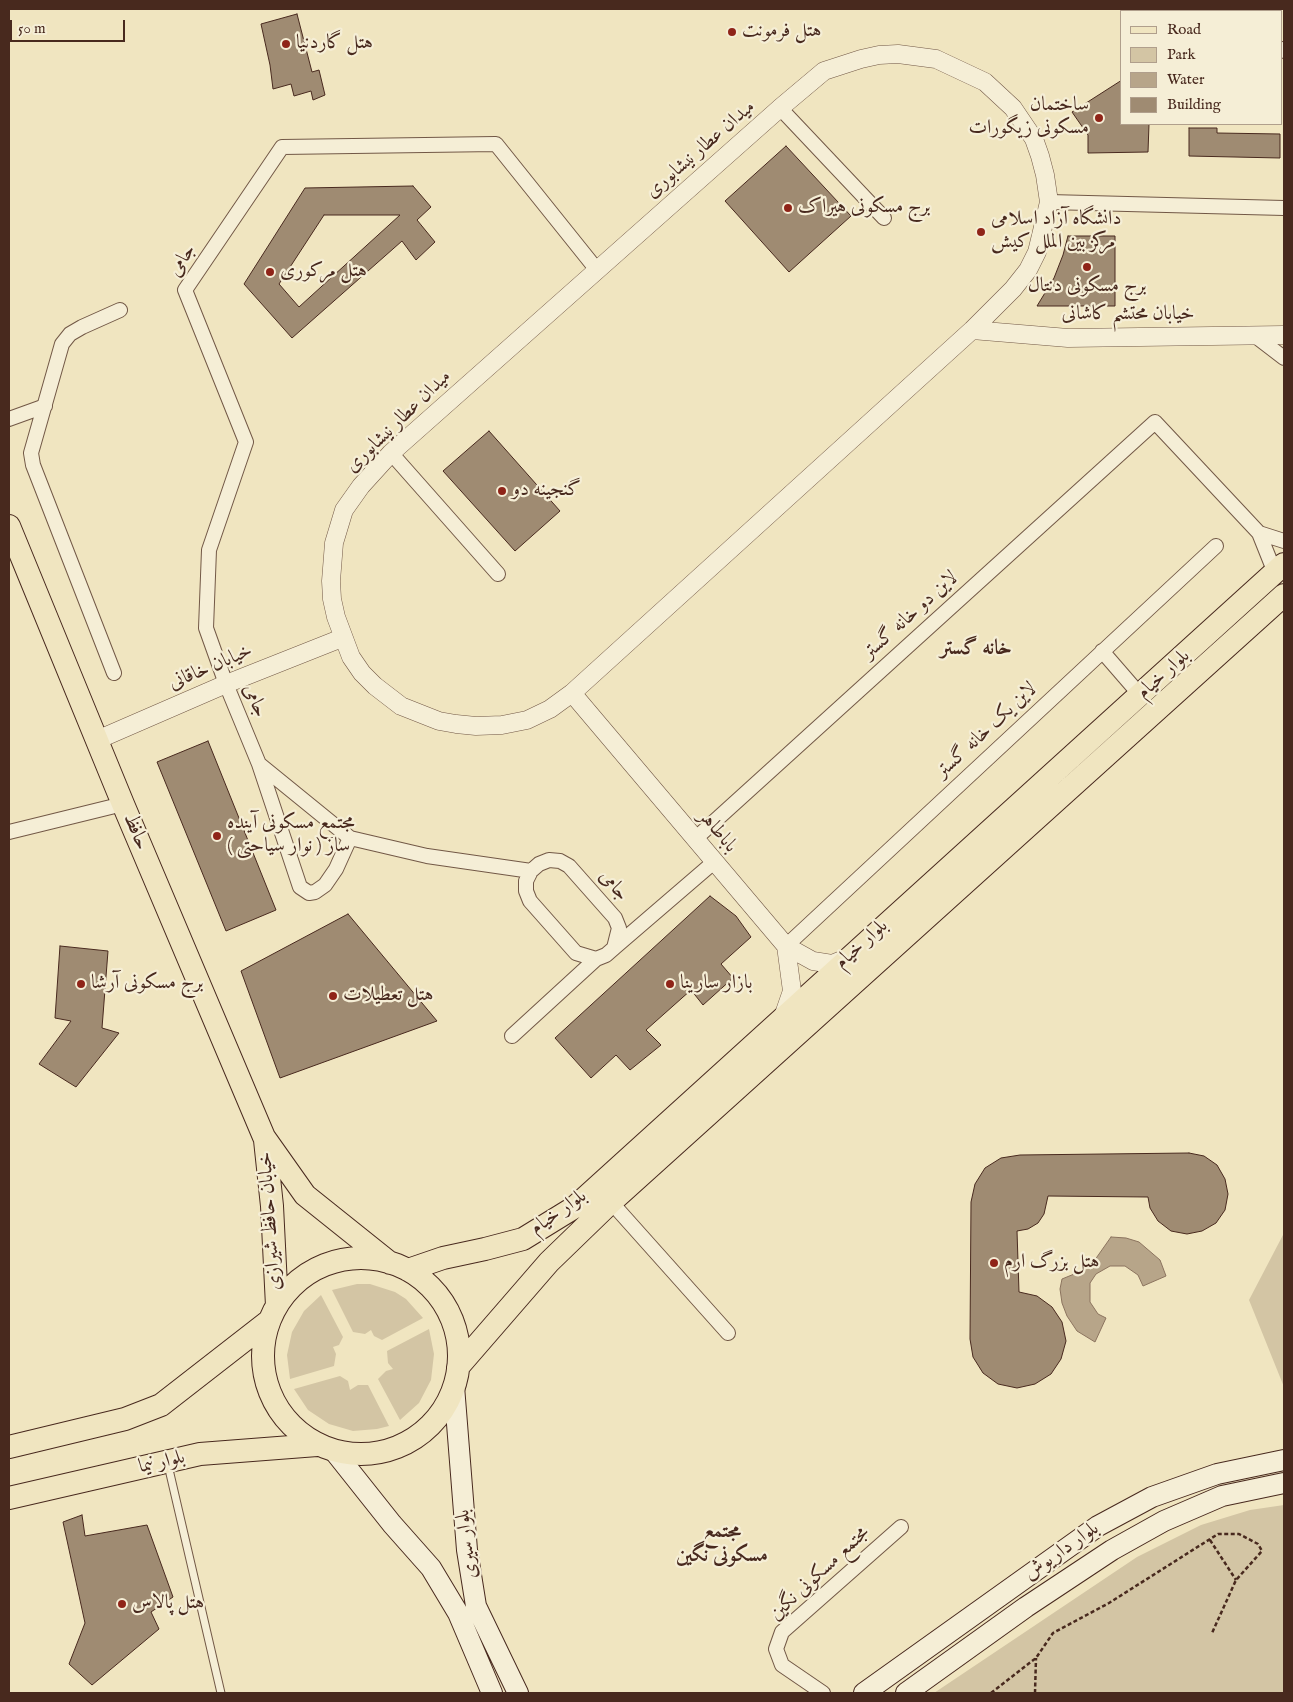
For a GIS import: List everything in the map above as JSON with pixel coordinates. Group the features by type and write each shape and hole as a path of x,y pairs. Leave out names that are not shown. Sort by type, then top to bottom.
{"main road":[{"name":"حافظ","path":"9,526 123,804 264,1137"},
{"name":"بلوار خیام","path":"399,1266 485,1249 522,1239 575,1207 850,956 1280,569"},
{"name":"بلوار خیام","path":"456,1376 549,1262 611,1202 1284,595"},
{"name":"خیابان حافظ شیرازی","path":"264,1137 305,1195 399,1266 424,1281 437,1295 448,1311 455,1329 458,1348 456,1376"},
{"name":"خیابان حافظ شیرازی","path":"264,1137 272,1206 273,1314"},
{"path":"326,1448 302,1435 288,1422 277,1408 269,1391 264,1374 263,1356 264,1339 273,1314 288,1291 300,1279 333,1262 352,1258 372,1258 399,1266"},
{"path":"9,1447 125,1419 161,1405 273,1314"},
{"name":"بلوار نیما","path":"9,1498 200,1454 326,1448 352,1454 371,1454 389,1450 406,1443 422,1433 436,1419 446,1404 456,1376"},
{"name":"بلوار سیری","path":"456,1376 467,1550 476,1606 518,1693"},
{"name":"بلوار سیری","path":"326,1448 431,1568 458,1613 492,1693"},
{"name":"بلوار داریوش","path":"864,1693 1098,1526 1152,1497 1217,1474 1284,1460"},
{"name":"بلوار داریوش","path":"906,1693 1026,1607 1127,1542 1164,1521 1222,1496 1284,1483"}],"street":[{"name":"میدان عطار نیشابوری","path":"898,54 936,59 985,82 1013,108 1029,131 1040,156 1049,202 1037,252 1028,270 1013,289 972,330 572,693 550,709 527,720 502,725 476,726 439,721 401,706 375,686 362,673 351,657 342,638 336,618 331,581 334,543 344,510 361,486 391,453 596,270 824,71 861,59 879,55 898,54"},
{"path":"780,108 884,218"},
{"name":"جامی","path":"350,838 336,869 326,885 315,892 309,893 300,888 259,764 226,684 206,628 209,550 246,442 185,290 282,147 496,144 596,270"},
{"path":"1049,202 1284,208"},
{"path":"114,673 33,465 31,453 62,344 70,334 120,310"},
{"name":"خیابان محتشم کاشانی","path":"972,330 1068,338 1284,335"},
{"path":"1254,335 1284,358"},
{"path":"9,419 45,406"},
{"name":"لاین دو خانه گستر","path":"695,839 1155,422 1259,533"},
{"path":"391,453 498,574"},
{"path":"1259,533 1284,541"},
{"path":"1259,533 1280,569"},
{"name":"لاین یک خانه گستر","path":"786,946 1216,546"},
{"name":"خیابان خاقانی","path":"97,740 226,684 342,638"},
{"path":"1102,651 1141,696"},
{"name":"باباطاهر","path":"572,693 786,946 813,961 832,964 850,956"},
{"name":"جامی","path":"259,764 350,838 427,856 531,871 539,864 549,860 560,861 569,866 615,918 619,928 614,948"},
{"path":"9,832 123,804"},
{"name":"جامی","path":"512,1036 596,959 606,955 714,862"},
{"path":"531,871 526,880 526,891 530,901 576,953 596,959"},
{"path":"783,1017 792,991 786,946"},
{"path":"611,1202 728,1333"},
{"name":"مجتمع مسکونی نگین","path":"823,1693 782,1665 776,1649 782,1632 900,1527"}],"lane":[{"path":"167,1462 221,1693"}],"path":[{"path":"991,1693 1036,1658 1053,1633 1110,1603 1218,1534 1239,1534 1258,1544 1262,1551 1236,1580 1212,1633"},
{"path":"1210,1540 1236,1580"},
{"path":"1035,1693 1036,1658"}],"green space":[{"path":"1284,1233 1284,1387 1249,1300"},
{"path":"357,1284 370,1284 395,1292 406,1299 423,1318 382,1340 374,1336 371,1330 365,1334 353,1332 332,1290"},
{"path":"321,1295 343,1337 339,1345 333,1347 336,1354 334,1366 290,1379 287,1355 292,1332 304,1311"},
{"path":"429,1329 434,1354 431,1380 419,1403 400,1420 378,1379 386,1371 393,1369 388,1363 387,1351"},
{"path":"340,1376 348,1381 350,1390 358,1385 368,1385 389,1426 353,1431 329,1424 308,1410 294,1389"},
{"path":"1284,1505 1284,1693 934,1693 1137,1557 1201,1525 1250,1510"}],"water":[{"path":"1111,1237 1126,1238 1139,1242 1160,1260 1166,1276 1143,1286 1138,1275 1125,1266 1110,1266 1096,1274 1090,1283 1090,1302 1098,1314 1106,1318 1095,1342 1077,1331 1067,1316 1062,1303 1060,1289 1062,1279 1084,1270 1092,1264"}],"building":[{"name":"هتل گاردنیا","path":"297,14 312,72 319,70 325,95 313,100 311,91 294,96 291,84 273,89 261,24"},
{"name":"ساختمان مسکونی زیگورات","path":"1120,81 1120,125 1149,125 1148,152 1088,153 1088,135 1072,112"},
{"path":"1189,128 1217,128 1217,133 1280,134 1280,158 1189,156"},
{"name":"برج مسکونی هیراک","path":"786,146 851,216 789,272 725,201"},
{"name":"هتل مرکوری","path":"413,186 431,207 417,220 435,242 416,260 402,241 292,338 244,284 305,188","holes":["324,215 400,215 299,307 279,284"]},
{"name":"برج مسکونی دنتال","path":"1068,236 1115,236 1115,306 1037,306 1054,278"},
{"name":"گنجینه دو","path":"489,431 560,511 515,551 443,471"},
{"name":"مجتمع مسکونی آینده ساز ( نوار سیاحتی )","path":"208,741 276,910 226,931 157,762"},
{"name":"بازار سارینا","path":"710,896 736,916 751,937 721,964 733,978 703,1005 691,990 646,1030 661,1045 630,1070 616,1055 591,1078 555,1038"},
{"name":"هتل تعطیلات","path":"348,914 437,1021 280,1078 241,971"},
{"name":"برج مسکونی آرشا","path":"60,946 108,951 102,1028 119,1033 76,1087 39,1064 71,1021 55,1018"},
{"name":"هتل بزرگ ارم","path":"1189,1153 1204,1156 1217,1165 1225,1179 1228,1194 1225,1210 1216,1223 1202,1231 1187,1234 1171,1231 1158,1221 1150,1208 1148,1197 1048,1196 1044,1214 1038,1223 1028,1229 1017,1231 1019,1292 1037,1296 1052,1307 1062,1322 1066,1341 1061,1359 1051,1374 1035,1384 1017,1388 998,1384 983,1373 973,1357 970,1339 971,1202 975,1184 985,1168 1001,1158 1020,1155"},
{"name":"هتل پالاس","path":"82,1515 85,1536 147,1525 173,1597 151,1612 159,1629 92,1685 69,1664 85,1623 63,1522"}],"place":[{"name":"هتل فرمونت","path":"732,32"},
{"name":"هتل گاردنیا","path":"286,44"},
{"name":"ساختمان مسکونی زیگورات","path":"1099,118"},
{"name":"برج مسکونی هیراک","path":"788,208"},
{"name":"دانشگاه آزاد اسلامی مرکز بین الملل کیش","path":"981,232"},
{"name":"برج مسکونی دنتال","path":"1087,267"},
{"name":"هتل مرکوری","path":"270,272"},
{"name":"گنجینه دو","path":"502,491"},
{"name":"مجتمع مسکونی آینده ساز ( نوار سیاحتی )","path":"217,836"},
{"name":"برج مسکونی آرشا","path":"81,984"},
{"name":"بازار سارینا","path":"670,984"},
{"name":"هتل تعطیلات","path":"333,996"},
{"name":"هتل بزرگ ارم","path":"994,1263"},
{"name":"هتل پالاس","path":"122,1604"}],"district":[{"name":"خانه گستر","path":"976,650"},
{"name":"مجتمع مسکونی نگین","path":"722,1545"}]}
